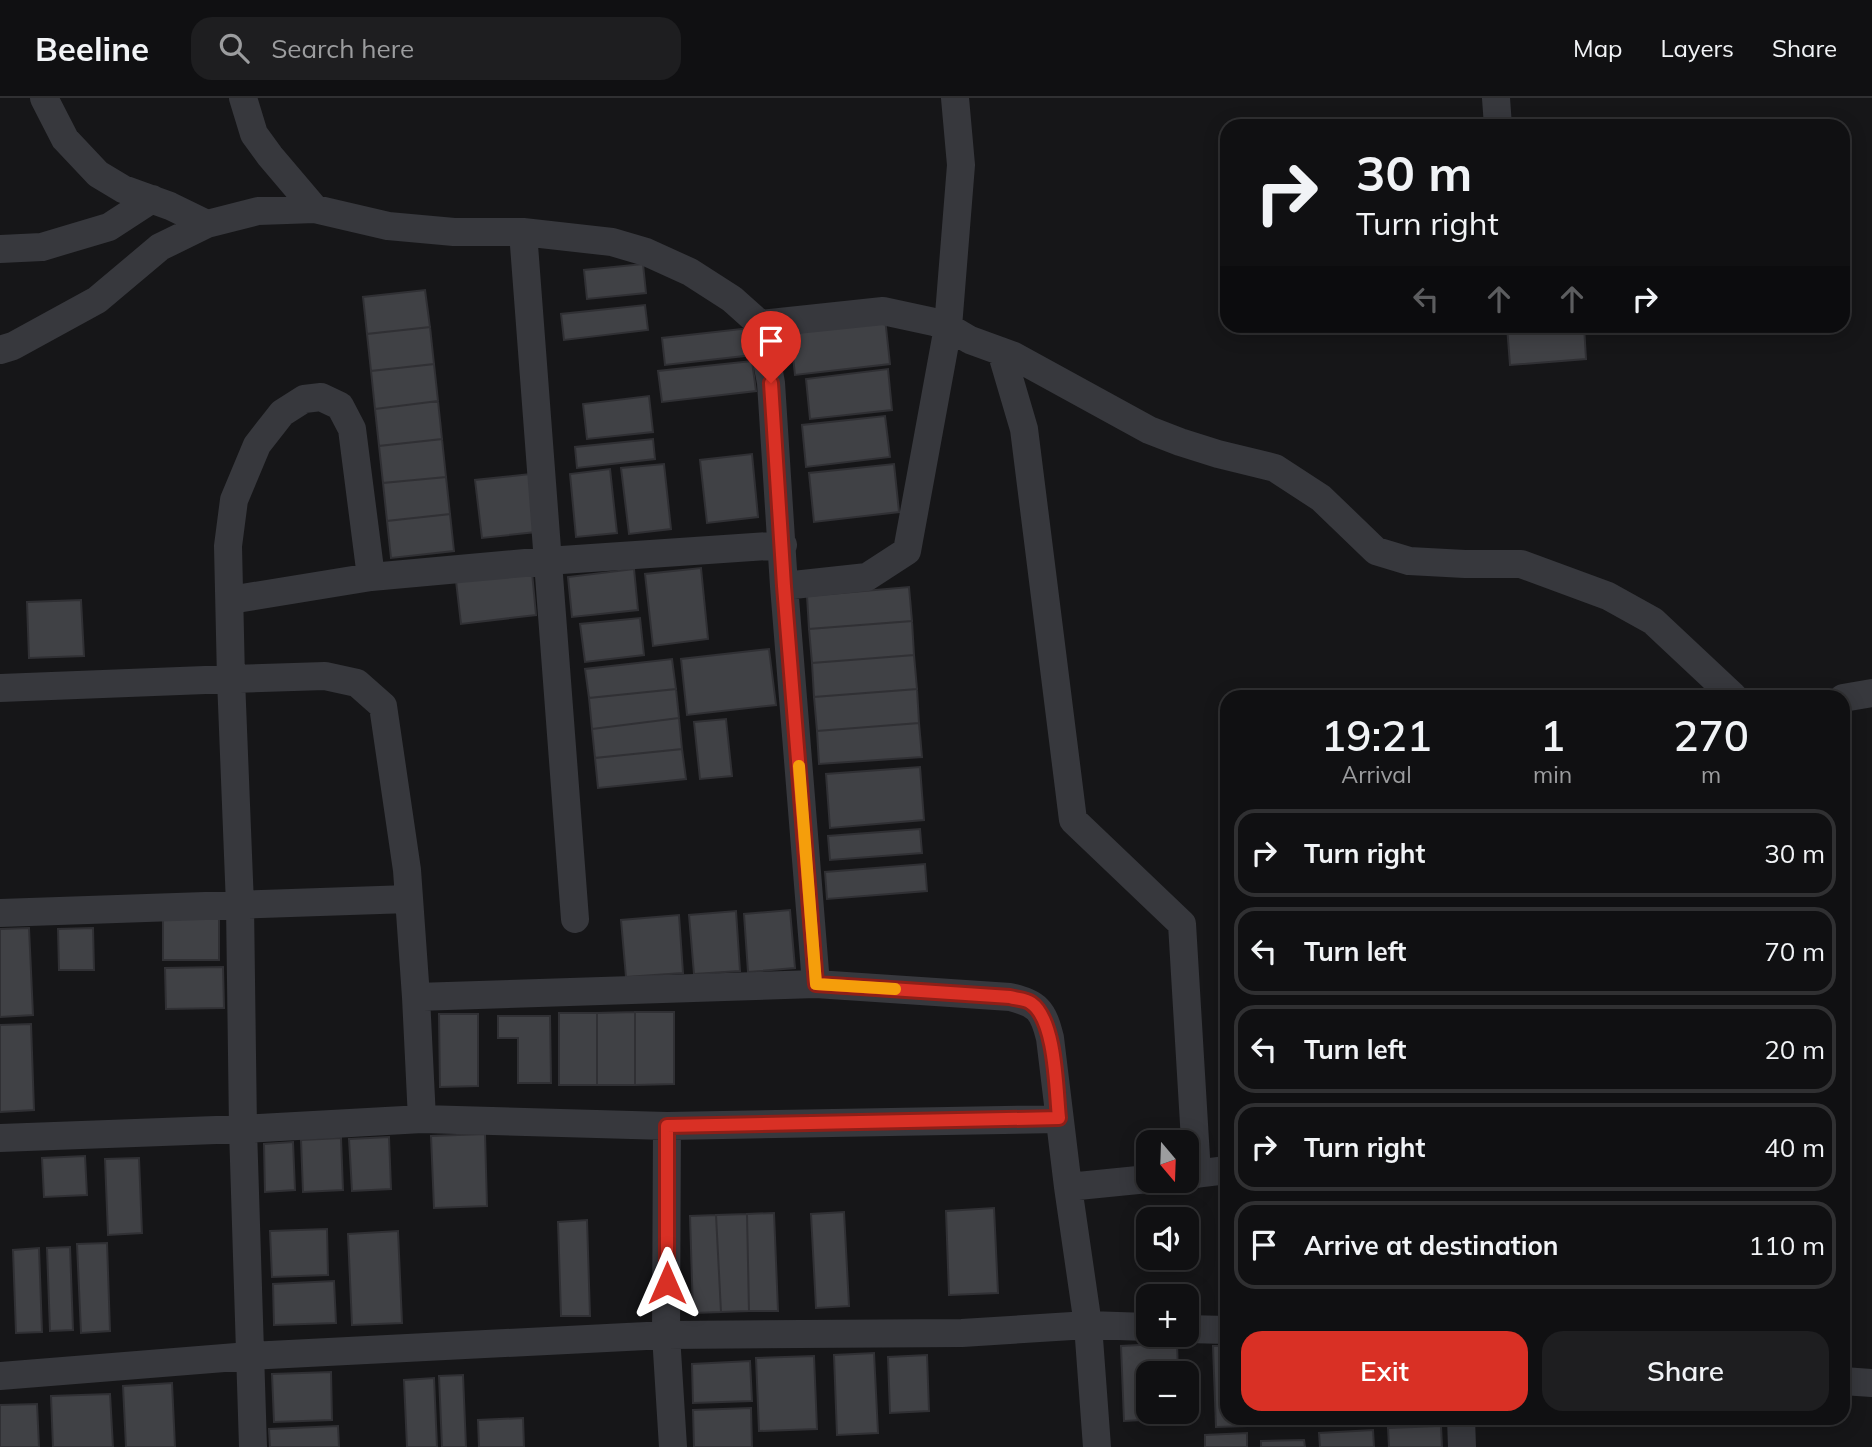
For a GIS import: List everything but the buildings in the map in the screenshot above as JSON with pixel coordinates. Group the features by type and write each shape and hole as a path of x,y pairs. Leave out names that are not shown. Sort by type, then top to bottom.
{"street":[{"path":"44,98 65,139 98,174 123,189 207,224"},
{"path":"243,98 254,134 315,209"},
{"path":"784,586 867,577 907,551 948,327 961,165 955,98"},
{"path":"1496,98 1498,119"},
{"path":"0,249 42,247 109,227 152,199"},
{"path":"0,350 13,346 97,300 160,247 207,224 258,211 315,209 388,226 454,232 523,232 612,242 646,252 690,272 732,299 760,324 771,383 784,586 816,984"},
{"path":"523,232 575,919"},
{"path":"760,324 883,311 948,327 970,340 1014,356 1149,430 1217,454 1275,468 1321,498 1376,551 1409,561 1521,565 1608,596 1653,621 1727,690"},
{"path":"1001,351 1024,429 1073,820 1182,924 1190,1130"},
{"path":"253,1447 228,546 234,500 257,445 282,413 304,399 321,397 340,406 352,429 371,577"},
{"path":"230,600 371,577 547,561 783,545"},
{"path":"0,688 325,676 357,683 383,706 407,870 422,1119"},
{"path":"1850,697 1872,694"},
{"path":"0,913 409,899"},
{"path":"416,997 816,984 1010,997 1031,1002 1045,1018 1050,1038 1088,1325 1097,1447"},
{"path":"0,1138 422,1119 667,1126 1059,1118"},
{"path":"667,1126 666,1335 673,1447"},
{"path":"1199,1173 1220,1171"},
{"path":"1068,1187 1136,1180"},
{"path":"0,1376 249,1356 666,1335 961,1333 1088,1325 1136,1327"},
{"path":"1199,1330 1220,1331"},
{"path":"1850,1381 1872,1383"},
{"path":"1461,1425 1462,1447"}],"slow traffic":[{"path":"799,766 816,984 895,989"}],"route":[{"path":"667,1283 667,1126 1059,1118 1050,1038 1045,1018 1031,1002 1010,997 816,984 784,586 771,383"}]}
